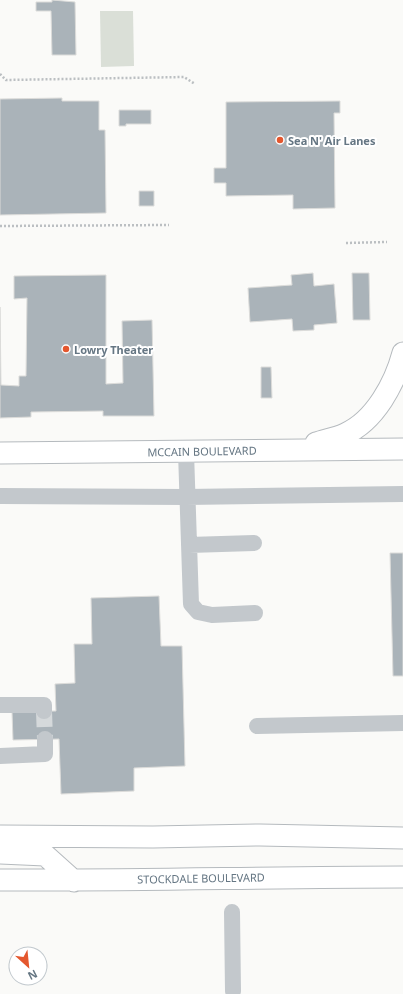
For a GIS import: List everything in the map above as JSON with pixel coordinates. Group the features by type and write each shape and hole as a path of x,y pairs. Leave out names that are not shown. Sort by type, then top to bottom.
{"main road":[{"path":"277,450 309,445 347,433 367,418 387,393 398,371 403,353"},
{"name":"MCCAIN BOULEVARD","path":"0,453 186,452 403,448"},
{"path":"0,836 153,837 260,835 403,838"},
{"path":"0,853 45,855 74,881"},
{"name":"STOCKDALE BOULEVARD","path":"0,880 74,881 261,877 403,877"}],"street":[{"path":"186,452 186,497 191,604 198,612 212,615 255,613"},
{"path":"0,496 186,497 403,494"},
{"path":"189,545 254,543"},
{"path":"0,705 44,705 44,711"},
{"path":"257,726 403,723"},
{"path":"0,756 45,754 45,739"},
{"path":"232,912 233,991"}],"path":[{"path":"0,74 6,80 184,77 195,84"},
{"path":"0,226 169,225"},
{"path":"346,243 387,242"}],"shaded area":[{"path":"100,11 133,11 134,66 101,67"}],"building":[{"path":"52,0 75,2 76,55 52,55 51,11 36,11 36,2 52,2"},
{"path":"62,98 62,101 99,101 99,130 105,130 106,213 0,215 0,99"},
{"name":"Sea N' Air Lanes","path":"340,101 340,113 334,113 335,208 293,209 293,195 226,196 226,183 214,183 214,168 226,168 226,102"},
{"path":"119,110 151,110 151,124 126,124 126,126 119,126"},
{"path":"139,191 154,191 154,206 139,206"},
{"path":"313,273 314,286 334,284 337,323 314,325 314,330 293,331 292,319 250,322 248,288 292,285 291,275"},
{"path":"352,273 369,273 370,320 353,320"},
{"name":"Lowry Theater","path":"106,275 106,384 123,383 122,321 152,320 154,416 103,416 103,411 31,412 31,417 0,418 0,307 1,385 19,386 19,376 26,376 27,298 14,299 14,276"},
{"path":"261,367 271,367 272,398 261,398"},
{"path":"390,553 403,553 403,676 393,676"},
{"path":"159,596 161,646 182,646 185,766 134,768 134,791 61,794 59,739 13,740 12,712 56,711 55,684 75,683 74,644 92,644 91,598"}],"tunnel":[{"path":"44,711 45,739"}],"place":[{"name":"Sea N' Air Lanes","path":"280,140"},
{"name":"Lowry Theater","path":"66,349"}]}
